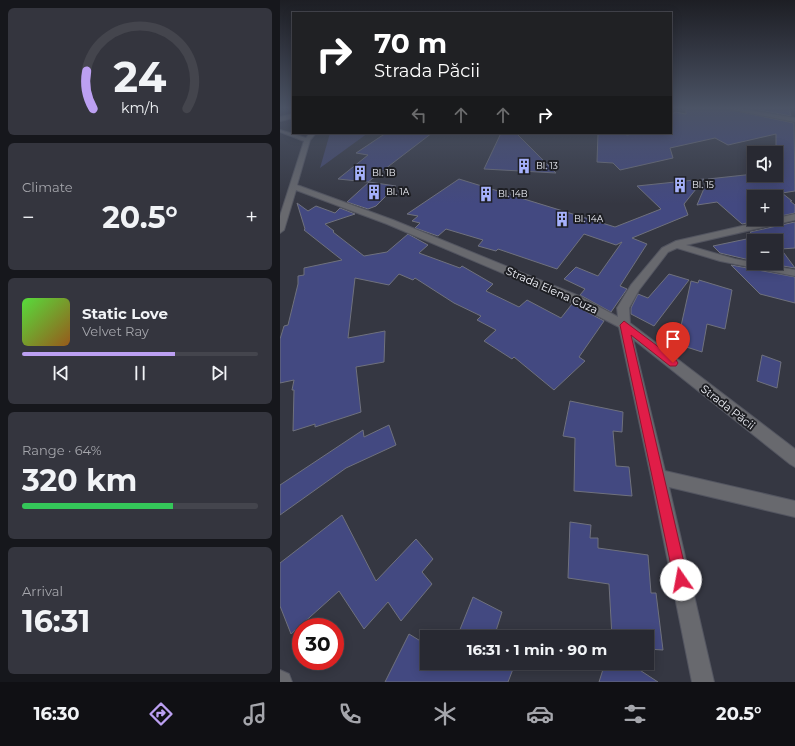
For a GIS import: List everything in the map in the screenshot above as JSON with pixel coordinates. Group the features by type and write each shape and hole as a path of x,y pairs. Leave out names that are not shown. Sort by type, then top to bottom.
{"street":[{"path":"280,230 307,140"},
{"name":"Strada Elena Cuza","path":"293,186 390,222 575,298 624,325"},
{"path":"703,682 659,477 624,325 623,308 635,288 665,250 676,244 795,217"},
{"path":"676,244 694,252 716,258 795,274"},
{"name":"Strada Păcii","path":"624,325 795,459"},
{"path":"659,477 795,509"}],"shaded area":[{"path":"328,140 359,140 320,168"}],"building":[{"path":"376,140 423,140 368,182 338,179 368,155 356,153"},
{"path":"498,140 523,140 556,173 484,169"},
{"path":"598,140 707,140 670,148 673,158 620,170 613,163 597,162"},
{"path":"718,140 751,140 728,145"},
{"path":"776,140 794,140 795,191 783,193 783,190 747,190 747,223 742,224 717,202 697,205 708,179 747,175 747,182 783,182 783,146 776,146"},
{"path":"459,179 615,227 661,209 637,186 704,179 684,204 688,215 632,238 647,244 620,286 627,289 611,312 580,295 585,289 564,279 576,267 598,276 622,242 616,245 584,234 557,269 498,249 496,251 478,246 483,240 446,229 438,236 415,228 420,223 412,221 418,216 407,214"},
{"name":"Bl. 1A","path":"369,182 396,186 376,206 368,209 347,202"},
{"path":"783,194 795,205 795,213 783,216"},
{"path":"297,203 308,211 316,206 335,213 340,208 355,214 325,224 364,256 387,252 408,234 428,245 419,253 460,268 462,266 493,284 486,291 519,307 527,300 561,318 572,304 604,321 579,357 585,361 554,390 514,357 512,359 484,341 496,330 477,320 481,316 454,303 415,278 413,280 399,274 389,285 355,278 348,338 385,331 384,362 356,367 361,412 315,427 315,424 293,431 294,390 292,390 294,380 280,383 280,339 284,326 288,325 298,284 298,276 304,275 304,268 342,260 304,230 305,229"},
{"path":"795,222 795,248 783,249 783,234 752,234 750,232 783,226 783,225"},
{"path":"747,239 747,259 720,253 713,246"},
{"path":"783,252 795,268 783,266"},
{"path":"731,265 747,268 747,270 758,270 795,277 795,303 760,294"},
{"path":"669,274 689,280 654,326 631,314 631,308 638,294 648,298"},
{"path":"699,280 732,290 725,329 707,324 702,352 677,344 691,281 698,283"},
{"path":"762,355 781,362 777,388 757,381"},
{"path":"570,401 623,412 622,432 613,431 616,466 629,467 632,496 574,491 575,438 563,436"},
{"path":"389,425 396,445 346,468 280,515 280,485 363,430 364,437"},
{"path":"342,515 376,581 416,539 433,559 422,572 432,584 401,621 388,602 364,629 339,591 309,618 292,618 291,634 280,606 280,563"},
{"path":"570,522 591,525 590,538 598,538 598,548 648,555 651,593 656,593 663,650 654,649 654,630 612,630 609,584 568,578"},
{"path":"473,597 502,612 496,630 460,630"},
{"path":"409,634 420,641 420,670 513,670 508,682 385,682"},
{"path":"603,670 640,670 658,682 599,682"}],"place":[{"name":"Bl. 13","path":"524,166"},
{"name":"Bl. 1B","path":"360,173"},
{"name":"Bl. 15","path":"680,185"},
{"name":"Bl. 1A","path":"374,192"},
{"name":"Bl. 14B","path":"486,194"},
{"name":"Bl. 14A","path":"562,219"}],"route":[{"path":"673,363 624,325 681,580"}]}
